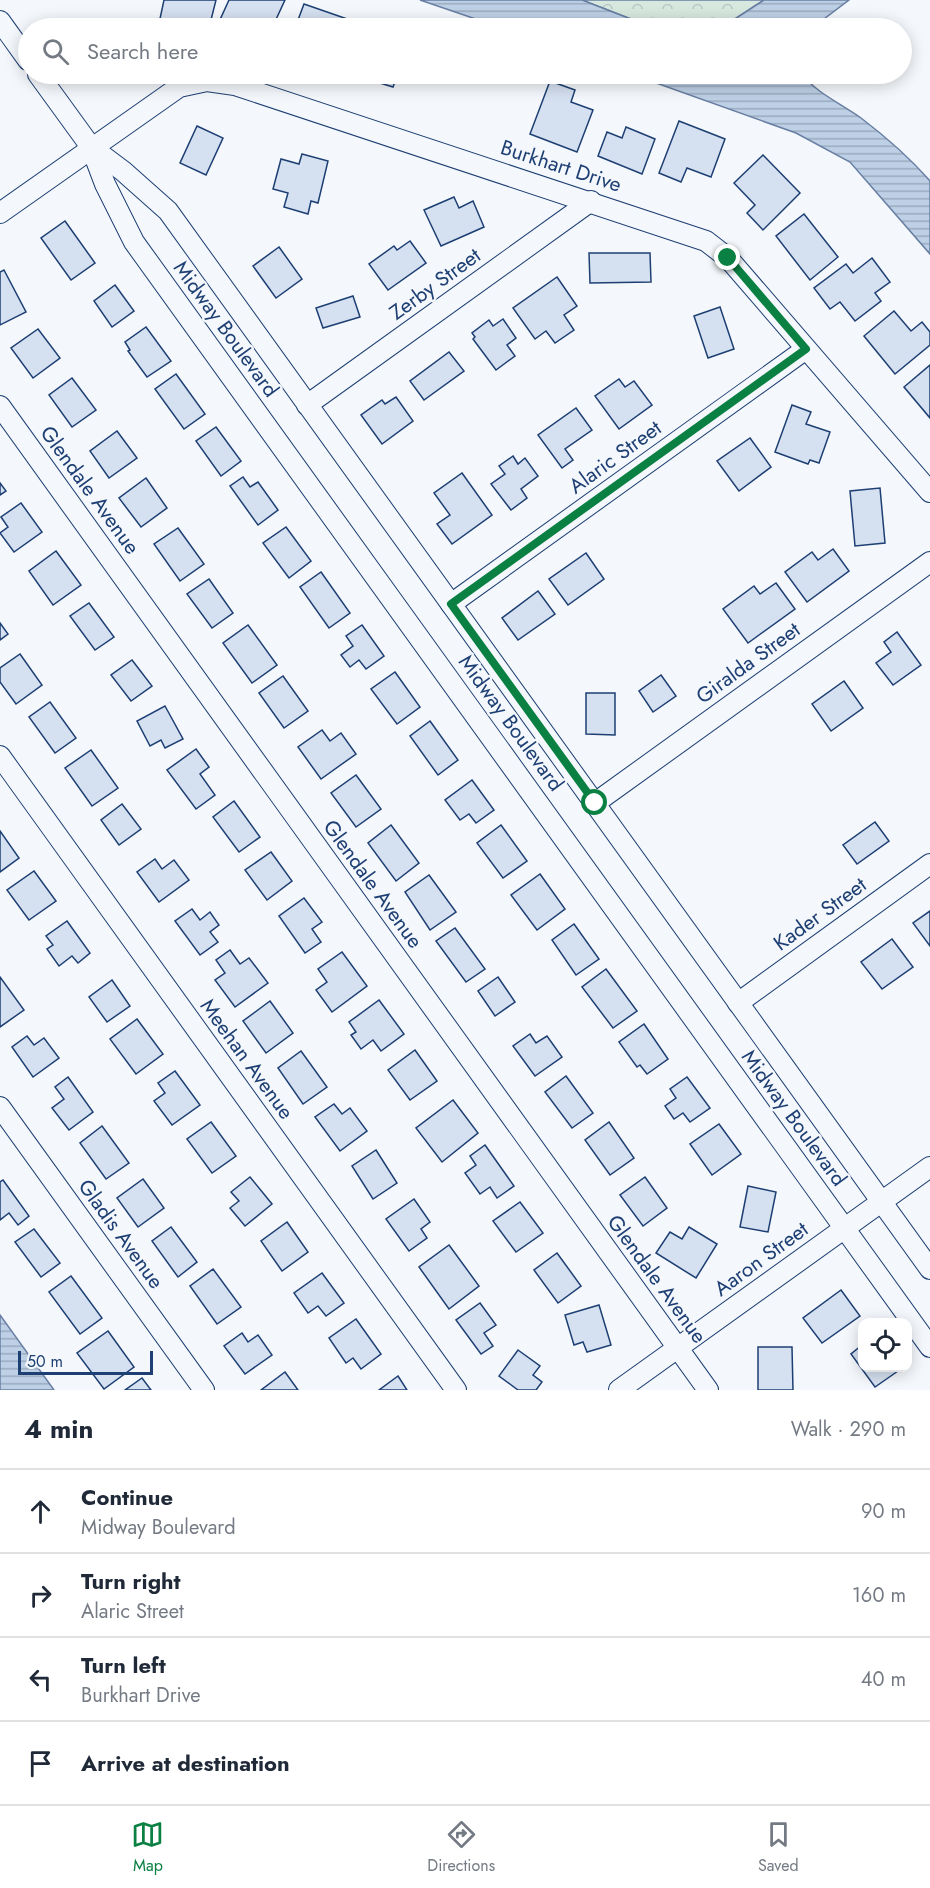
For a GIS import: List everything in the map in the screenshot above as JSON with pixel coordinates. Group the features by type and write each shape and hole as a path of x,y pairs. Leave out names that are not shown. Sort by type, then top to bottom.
{"street":[{"path":"0,21 18,46"},
{"name":"Midway Boulevard","path":"45,84 91,147 105,184 134,242 930,1347"},
{"name":"Burkhart Drive","path":"0,213 179,87 193,84"},
{"name":"Burkhart Drive","path":"228,84 591,201 706,241 728,258 930,492"},
{"name":"Midway Boulevard","path":"91,147 123,171 168,211 930,1269"},
{"name":"Zerby Street","path":"307,405 591,201"},
{"name":"Alaric Street","path":"451,604 806,349"},
{"name":"Glendale Avenue","path":"0,406 708,1390"},
{"name":"Giralda Street","path":"595,803 930,562"},
{"name":"Meehan Avenue","path":"0,756 456,1390"},
{"name":"Kader Street","path":"738,1003 930,864"},
{"name":"Gladis Avenue","path":"0,1107 204,1390"},
{"name":"Aaron Street","path":"620,1390 930,1167"}],"green space":[{"path":"582,0 764,0 736,18 628,18"}],"water":[{"path":"420,0 582,0 628,18 473,18"},
{"path":"764,0 849,0 825,18 736,18"},
{"path":"659,84 812,84 880,133 930,181 930,254 850,162 796,133"},
{"path":"0,1315 54,1390 0,1390"}],"building":[{"path":"164,0 216,0 212,18 160,18"},
{"path":"229,0 285,0 277,18 221,18"},
{"path":"304,4 344,18 299,18"},
{"path":"549,84 558,84 575,90 571,102 593,110 577,152 530,134"},
{"path":"679,121 725,139 711,177 687,168 681,182 659,173"},
{"path":"197,126 223,138 206,175 180,163"},
{"path":"626,127 655,139 642,174 598,156 607,132 622,138"},
{"path":"302,154 328,161 318,203 311,201 308,214 284,207 288,193 273,189 281,159 299,164"},
{"path":"763,155 800,193 763,230 747,213 755,205 734,183"},
{"path":"454,197 459,208 473,201 484,227 441,246 424,210"},
{"path":"804,214 838,257 810,280 776,236"},
{"path":"65,221 95,263 71,280 41,238"},
{"path":"410,241 426,263 388,290 369,264 394,246 397,250"},
{"path":"279,247 302,279 276,298 253,266"},
{"path":"589,253 650,253 651,282 590,283"},
{"path":"872,258 890,282 875,293 881,301 855,321 840,302 830,309 814,288 846,264 853,273"},
{"path":"4,270 26,312 0,325 0,272"},
{"path":"557,277 577,306 564,315 574,330 555,343 546,331 535,339 513,308"},
{"path":"115,285 134,311 112,327 94,301"},
{"path":"353,296 360,317 323,328 316,308"},
{"path":"720,307 734,349 708,358 694,316"},
{"path":"894,311 911,331 922,322 930,332 930,345 895,374 864,336"},
{"path":"503,319 516,338 507,345 515,356 496,370 473,339 475,337 472,333 489,320 493,326"},
{"path":"146,327 171,361 147,377 128,351 130,350 125,342"},
{"path":"38,329 60,358 33,378 11,348"},
{"path":"449,352 464,371 424,400 410,381"},
{"path":"930,365 930,418 904,387"},
{"path":"176,374 205,414 184,429 155,389"},
{"path":"72,378 96,410 72,427 49,395"},
{"path":"619,379 625,387 634,381 652,405 619,429 595,396"},
{"path":"396,397 413,421 382,444 361,415 382,400 385,404"},
{"path":"792,405 811,412 806,424 830,432 819,463 810,460 808,464 775,452"},
{"path":"576,408 592,430 565,449 573,460 562,468 538,435"},
{"path":"216,427 241,461 221,476 196,441"},
{"path":"117,431 137,458 109,478 90,451"},
{"path":"750,438 771,467 739,491 717,461"},
{"path":"513,456 518,464 525,458 538,476 521,489 527,498 511,510 491,484 505,474 499,466"},
{"path":"462,473 492,515 452,544 437,524 450,515 434,493"},
{"path":"243,477 250,487 258,482 278,510 258,525 230,486"},
{"path":"146,478 167,508 141,527 119,498"},
{"path":"0,483 6,491 0,495"},
{"path":"880,488 885,543 855,546 850,491"},
{"path":"21,503 42,532 14,552 0,533 8,527 1,517"},
{"path":"286,527 311,561 289,578 263,543"},
{"path":"178,528 204,564 180,581 154,544"},
{"path":"833,549 849,571 807,602 785,572 812,552 818,560"},
{"path":"56,551 81,585 53,605 29,571"},
{"path":"586,553 604,579 568,605 549,579"},
{"path":"321,572 350,613 329,628 300,587"},
{"path":"209,579 233,613 212,628 187,594"},
{"path":"776,583 795,609 748,643 723,609 754,586 760,594"},
{"path":"538,591 555,614 518,640 502,618"},
{"path":"89,603 114,637 95,650 70,616"},
{"path":"0,623 8,634 0,640"},
{"path":"248,625 277,665 252,683 223,643"},
{"path":"362,625 384,656 366,669 359,660 350,667 341,655 353,646 346,636"},
{"path":"897,632 921,665 893,685 876,663 891,652 884,642"},
{"path":"20,654 42,685 16,704 0,682 0,668"},
{"path":"132,660 152,686 131,701 111,675"},
{"path":"395,672 420,707 397,724 371,689"},
{"path":"661,675 676,696 653,712 639,691"},
{"path":"283,676 308,711 284,728 259,693"},
{"path":"844,681 863,708 831,731 812,704"},
{"path":"586,693 615,693 615,735 586,734"},
{"path":"50,702 76,738 55,753 29,717"},
{"path":"165,706 183,739 165,748 161,740 150,746 137,721"},
{"path":"430,721 458,760 438,775 410,736"},
{"path":"322,730 330,741 341,733 356,754 321,779 298,747"},
{"path":"196,749 209,767 200,774 215,795 196,809 167,770"},
{"path":"91,750 118,788 92,806 65,768"},
{"path":"356,775 381,809 356,827 331,793"},
{"path":"472,780 494,810 476,823 469,814 460,820 445,800"},
{"path":"234,801 260,837 239,852 213,817"},
{"path":"122,804 141,829 119,845 101,820"},
{"path":"875,822 889,841 857,864 843,845"},
{"path":"391,825 419,863 396,881 368,843"},
{"path":"501,825 527,861 503,878 477,843"},
{"path":"0,831 19,858 0,872"},
{"path":"271,852 292,881 267,900 245,870"},
{"path":"155,859 162,869 174,860 189,880 159,902 137,872"},
{"path":"34,871 56,901 29,920 7,890"},
{"path":"540,874 565,909 537,930 511,895"},
{"path":"429,875 456,912 430,930 405,892"},
{"path":"304,898 322,922 312,929 321,942 305,953 279,916"},
{"path":"192,909 200,920 210,912 219,925 210,932 218,942 200,955 175,921"},
{"path":"930,911 930,946 913,923"},
{"path":"67,921 90,953 78,963 72,956 59,966 47,949 53,945 46,936"},
{"path":"574,924 599,959 576,975 552,940"},
{"path":"455,928 485,969 466,982 436,941"},
{"path":"892,939 913,967 882,989 861,962"},
{"path":"230,950 240,964 249,958 268,983 235,1007 215,980 225,973 216,960"},
{"path":"342,952 367,986 332,1012 316,990 327,982 318,969"},
{"path":"606,969 637,1011 613,1028 582,987"},
{"path":"0,977 24,1010 0,1027"},
{"path":"498,977 515,1002 495,1016 478,991"},
{"path":"112,980 130,1006 107,1022 89,997"},
{"path":"379,1000 404,1034 381,1051 373,1040 361,1049 351,1035 356,1032 349,1022"},
{"path":"270,1001 293,1033 266,1053 243,1021"},
{"path":"137,1019 163,1054 136,1074 110,1039"},
{"path":"644,1024 668,1059 647,1074 640,1065 637,1067 619,1042"},
{"path":"530,1034 536,1043 547,1036 562,1057 535,1076 513,1046"},
{"path":"27,1036 34,1045 44,1038 59,1058 33,1077 12,1047"},
{"path":"415,1050 437,1081 410,1100 388,1070"},
{"path":"301,1051 327,1087 303,1104 278,1068"},
{"path":"175,1071 200,1105 172,1125 154,1101 165,1093 158,1083"},
{"path":"566,1076 593,1113 572,1128 545,1092"},
{"path":"68,1077 93,1112 69,1130 52,1108 64,1099 55,1087"},
{"path":"687,1077 710,1108 690,1122 683,1113 674,1119 665,1106 676,1098 670,1089"},
{"path":"453,1100 478,1133 442,1162 416,1128"},
{"path":"334,1104 342,1114 350,1108 367,1131 340,1151 315,1117"},
{"path":"211,1122 236,1156 212,1173 187,1139"},
{"path":"609,1122 634,1158 610,1175 585,1140"},
{"path":"719,1124 741,1154 712,1175 690,1144"},
{"path":"102,1126 129,1163 106,1179 80,1143"},
{"path":"485,1145 514,1186 497,1198 490,1187 480,1194 465,1173 476,1165 470,1156"},
{"path":"376,1150 397,1183 373,1199 352,1166"},
{"path":"250,1177 272,1204 245,1226 230,1208 239,1201 231,1192"},
{"path":"645,1177 667,1208 643,1226 620,1195"},
{"path":"143,1179 164,1208 138,1227 117,1198"},
{"path":"3,1180 29,1216 18,1225 9,1213 0,1220 0,1182"},
{"path":"748,1186 776,1192 768,1232 740,1227"},
{"path":"414,1199 430,1222 421,1229 427,1238 409,1251 386,1219"},
{"path":"520,1202 543,1233 516,1252 493,1221"},
{"path":"287,1222 308,1252 282,1271 261,1241"},
{"path":"171,1227 197,1262 178,1277 152,1241"},
{"path":"689,1227 717,1244 696,1278 656,1253 670,1232 682,1239"},
{"path":"34,1229 60,1263 41,1277 15,1242"},
{"path":"449,1245 479,1286 449,1309 419,1267"},
{"path":"557,1253 581,1286 558,1303 534,1270"},
{"path":"213,1269 241,1307 217,1324 190,1286"},
{"path":"322,1273 344,1303 326,1316 318,1306 308,1313 294,1293"},
{"path":"71,1276 102,1318 80,1334 49,1292"},
{"path":"841,1290 860,1316 822,1343 803,1318"},
{"path":"480,1303 496,1325 484,1333 493,1346 481,1354 456,1320"},
{"path":"599,1305 611,1345 587,1352 583,1342 574,1345 565,1315"},
{"path":"356,1319 381,1354 361,1369 353,1358 346,1363 329,1338"},
{"path":"108,1331 134,1367 104,1389 77,1353"},
{"path":"242,1333 248,1342 258,1335 272,1355 245,1374 224,1346"},
{"path":"758,1347 792,1347 793,1390 758,1390"},
{"path":"858,1348 858,1364 851,1354"},
{"path":"518,1350 540,1366 533,1375 542,1382 536,1390 518,1390 499,1376"},
{"path":"285,1372 298,1390 261,1390"},
{"path":"864,1372 897,1372 875,1387"},
{"path":"398,1376 407,1390 379,1390"},
{"path":"142,1378 151,1390 125,1390"}],"route":[{"path":"595,803 451,604 806,349 728,258"}]}
